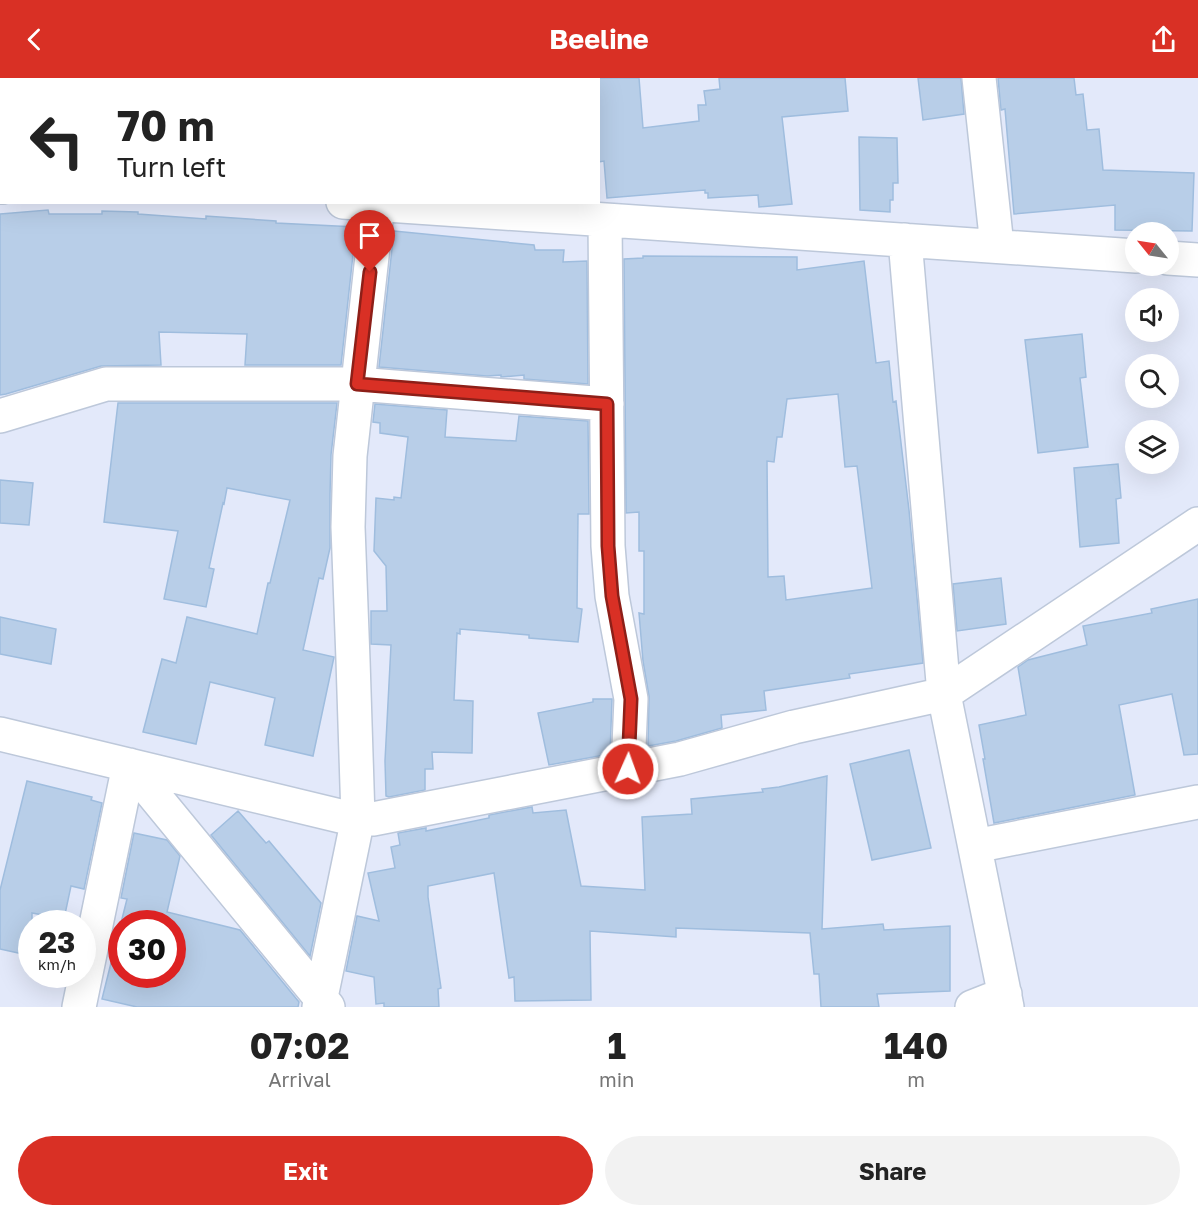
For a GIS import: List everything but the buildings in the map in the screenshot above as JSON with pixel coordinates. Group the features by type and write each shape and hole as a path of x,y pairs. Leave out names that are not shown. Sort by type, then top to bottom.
{"street":[{"path":"979,78 997,246"},
{"path":"323,1004 358,818 348,527 350,456 378,204 1125,255"},
{"path":"604,220 608,546 612,596 631,699 628,769"},
{"path":"905,240 944,694 1006,1001 972,1007"},
{"path":"1179,259 1198,260"},
{"path":"0,416 106,384 357,384 607,404"},
{"path":"0,734 340,816 373,819 680,759 794,727 944,694 1198,524"},
{"path":"129,765 323,1004"},
{"path":"79,1007 129,765"},
{"path":"975,846 1198,802"}],"route":[{"path":"370,272 357,384 607,404 608,546 612,596 631,699 628,769"}]}
